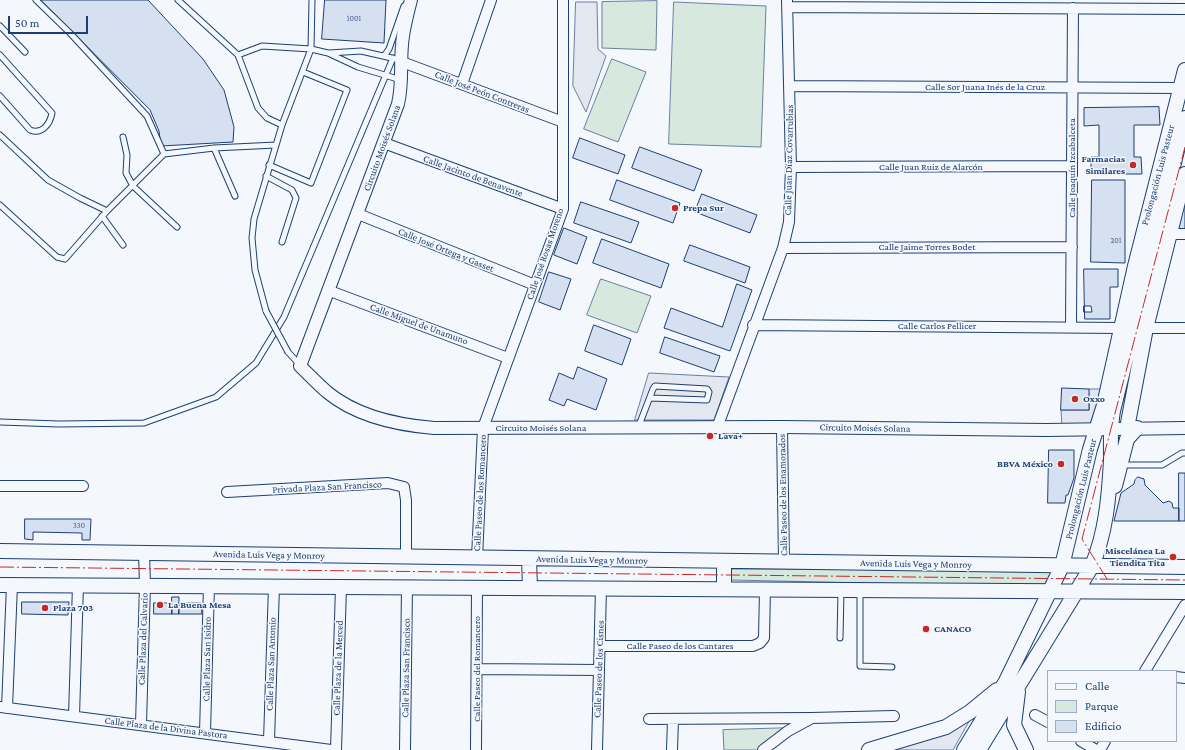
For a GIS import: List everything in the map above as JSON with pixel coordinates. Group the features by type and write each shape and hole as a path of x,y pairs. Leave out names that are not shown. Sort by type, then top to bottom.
{"main road":[{"name":"Prolongación Luis Pasteur","path":"979,750 1092,566 1098,552 1106,517 1111,458 1104,429 1104,405 1120,328 1185,70"},
{"name":"Prolongación Luis Pasteur","path":"964,750 1005,683 1062,566 1090,449 1104,429 1113,410 1185,118"},
{"path":"1106,517 1127,439 1132,428 1146,328 1185,174"},
{"name":"Avenida Luis Vega y Monroy","path":"0,552 1185,568"},
{"path":"529,559 530,588"},
{"path":"724,561 724,589"},
{"path":"6,585 407,586 477,588 1185,592"},
{"path":"869,750 946,727 970,712 1005,683"},
{"path":"1020,683 1014,725 1026,750"}],"street":[{"name":"Circuito Moisés Solana","path":"411,0 397,60 402,80 398,104 330,291 300,366 328,392 345,403 389,421 411,426 434,428 1185,428"},
{"path":"462,84 491,0"},
{"name":"Calle José Rosas Moreno","path":"483,428 563,209 563,0"},
{"path":"788,4 1028,4 1073,8 1185,9"},
{"name":"Calle Juan Díaz Covarrubias","path":"717,428 753,325 783,248 789,222 791,167 788,4"},
{"name":"Calle Joaquín Izcabalceta","path":"1071,327 1073,8"},
{"name":"Calle José Peón Contreras","path":"397,60 563,122"},
{"name":"Calle Sor Juana Inés de la Cruz","path":"790,86 1180,88"},
{"name":"Calle Jacinto de Benavente","path":"384,143 563,209"},
{"name":"Calle Juan Ruiz de Alarcón","path":"791,167 1072,166"},
{"name":"Calle José Ortega y Gasset","path":"358,214 535,285"},
{"path":"1169,234 1185,234"},
{"name":"Calle Jaime Torres Bodet","path":"783,248 1072,247"},
{"name":"Calle Miguel de Unamuno","path":"330,291 508,358"},
{"name":"Calle Carlos Pellicer","path":"753,325 1120,328"},
{"path":"1146,328 1185,328"},
{"name":"Calle Paseo de los Enamorados","path":"782,427 784,562"},
{"name":"Calle Paseo de los Romancero","path":"477,558 483,428"},
{"name":"Privada Plaza San Francisco","path":"227,492 388,484 404,487 406,500 406,557"},
{"path":"0,486 83,486"},
{"name":"Calle Plaza del Calvario","path":"141,724 145,585 144,553"},
{"path":"3,707 6,585"},
{"path":"74,716 78,585"},
{"name":"Calle Plaza San Isidro","path":"206,733 209,586"},
{"name":"Calle Plaza San Antonio","path":"269,742 274,586"},
{"name":"Calle Plaza San Francisco","path":"405,750 407,586"},
{"name":"Calle Plaza de la Merced","path":"336,750 341,587"},
{"name":"Calle Paseo del Romancero","path":"476,750 478,669 477,588"},
{"name":"Calle Paseo de los Cisnes","path":"597,750 601,588"},
{"name":"Calle Paseo de los Cantares","path":"600,646 753,646 760,643 764,638 765,589"},
{"path":"1146,670 1185,605"},
{"path":"478,669 599,670"},
{"name":"Calle Plaza de la Divina Pastora","path":"3,707 331,750"},
{"path":"1035,715 1047,721"},
{"path":"649,719 894,716"},
{"path":"763,750 788,731 811,718"},
{"path":"672,750 673,719"},
{"path":"1083,742 1096,750"}],"lane":[{"path":"36,0 70,33 147,116 164,154"},
{"path":"178,0 238,55 258,108 267,118 282,125"},
{"path":"300,366 288,352 266,311 255,270 252,238 254,219 269,165 282,125 311,49 312,0"},
{"path":"384,56 389,50 407,0"},
{"path":"0,26 25,52"},
{"path":"238,55 262,46 311,49 328,53 358,67 402,80"},
{"path":"0,422 59,424 144,423 216,397 256,363 284,317 386,75 397,60 361,51 328,53"},
{"path":"0,55 52,113 49,123 41,131 36,132 30,130 0,96"},
{"path":"269,165 311,183 347,90 303,72"},
{"path":"0,135 48,180 107,211"},
{"path":"123,137 127,155 126,173 133,186 177,227"},
{"path":"0,206 57,258 66,259 102,216 164,154 214,148 276,145"},
{"path":"214,148 235,196"},
{"path":"266,176 292,190 296,198 282,242"},
{"path":"102,216 122,245"},
{"path":"638,428 650,398 655,386 707,389 709,392 707,400 650,398"},
{"path":"1120,465 1162,465 1185,453"},
{"path":"840,638 841,589"},
{"path":"860,589 860,666 892,667"}],"green space":[{"path":"657,1 656,50 602,48 602,2"},
{"path":"674,2 766,6 761,147 669,144"},
{"path":"612,59 646,72 618,142 584,129"},
{"path":"601,279 651,296 637,333 587,315"},
{"path":"731,569 1043,570 1049,571 1052,574 1047,587 731,580 729,575"},
{"path":"787,728 759,750 724,750 723,730"}],"shaded area":[{"path":"576,2 597,2 598,49 606,56 586,112 573,86"},
{"path":"649,373 729,377 714,420 635,420"},
{"path":"1089,389 1106,389 1096,429 1062,427 1061,410 1089,410"},
{"path":"972,716 953,750 882,750"}],"building":[{"path":"41,0 148,0 203,59 224,90 234,127 233,142 161,146 159,131 150,110"},
{"path":"325,0 386,0 384,43 322,39"},
{"path":"1159,107 1160,125 1134,125 1134,157 1141,157 1142,174 1091,174 1091,157 1099,157 1099,125 1084,126 1084,108"},
{"path":"580,138 625,155 618,174 573,158"},
{"path":"640,147 702,170 694,191 632,168"},
{"path":"617,180 680,203 673,223 610,200"},
{"path":"1092,180 1125,180 1125,263 1091,262"},
{"path":"1185,193 1185,232 1171,232"},
{"path":"702,194 757,215 750,233 695,212"},
{"path":"581,202 639,222 631,243 574,223"},
{"path":"564,228 587,237 577,264 554,255"},
{"path":"602,239 669,264 661,288 593,263"},
{"path":"690,245 750,267 745,283 684,261"},
{"path":"1084,269 1118,269 1118,287 1110,287 1110,319 1085,319"},
{"path":"549,272 571,279 560,310 539,302"},
{"path":"737,284 752,290 730,351 664,328 671,308 722,327"},
{"path":"1084,306 1091,306 1092,312 1084,312"},
{"path":"594,325 631,339 622,365 585,351"},
{"path":"665,337 720,356 714,372 660,353"},
{"path":"578,367 607,379 596,410 567,399 564,406 549,400 559,373 573,379"},
{"name":"Oxxo","path":"1062,388 1089,389 1089,410 1061,410"},
{"name":"BBVA México","path":"1049,450 1074,450 1074,478 1068,495 1066,495 1065,503 1048,503"},
{"path":"1179,473 1185,473 1185,521 1179,521"},
{"path":"1138,477 1144,479 1145,485 1163,503 1169,501 1172,503 1173,508 1179,508 1179,521 1114,521 1121,493 1134,484"},
{"path":"25,519 91,519 90,540 82,540 82,533 33,532 33,540 25,539"},
{"path":"172,597 179,597 179,614 172,614"},
{"name":"Plaza 703","path":"22,602 69,602 68,615 22,614"},
{"path":"154,603 172,603 172,614 154,614"},
{"path":"179,603 201,603 202,614 179,614"}],"power":[{"path":"1107,579 1082,539 1185,147"},
{"path":"0,567 1185,580"}],"place":[{"name":"Farmacias Similares","path":"1133,165"},
{"name":"Prepa Sur","path":"675,208"},
{"name":"Oxxo","path":"1075,399"},
{"name":"Lava+","path":"710,436"},
{"name":"BBVA México","path":"1061,464"},
{"name":"Miscelánea La Tiendita Tita","path":"1173,557"},
{"name":"La Buena Mesa","path":"160,605"},
{"name":"Plaza 703","path":"45,608"},
{"name":"CANACO","path":"926,629"}]}
